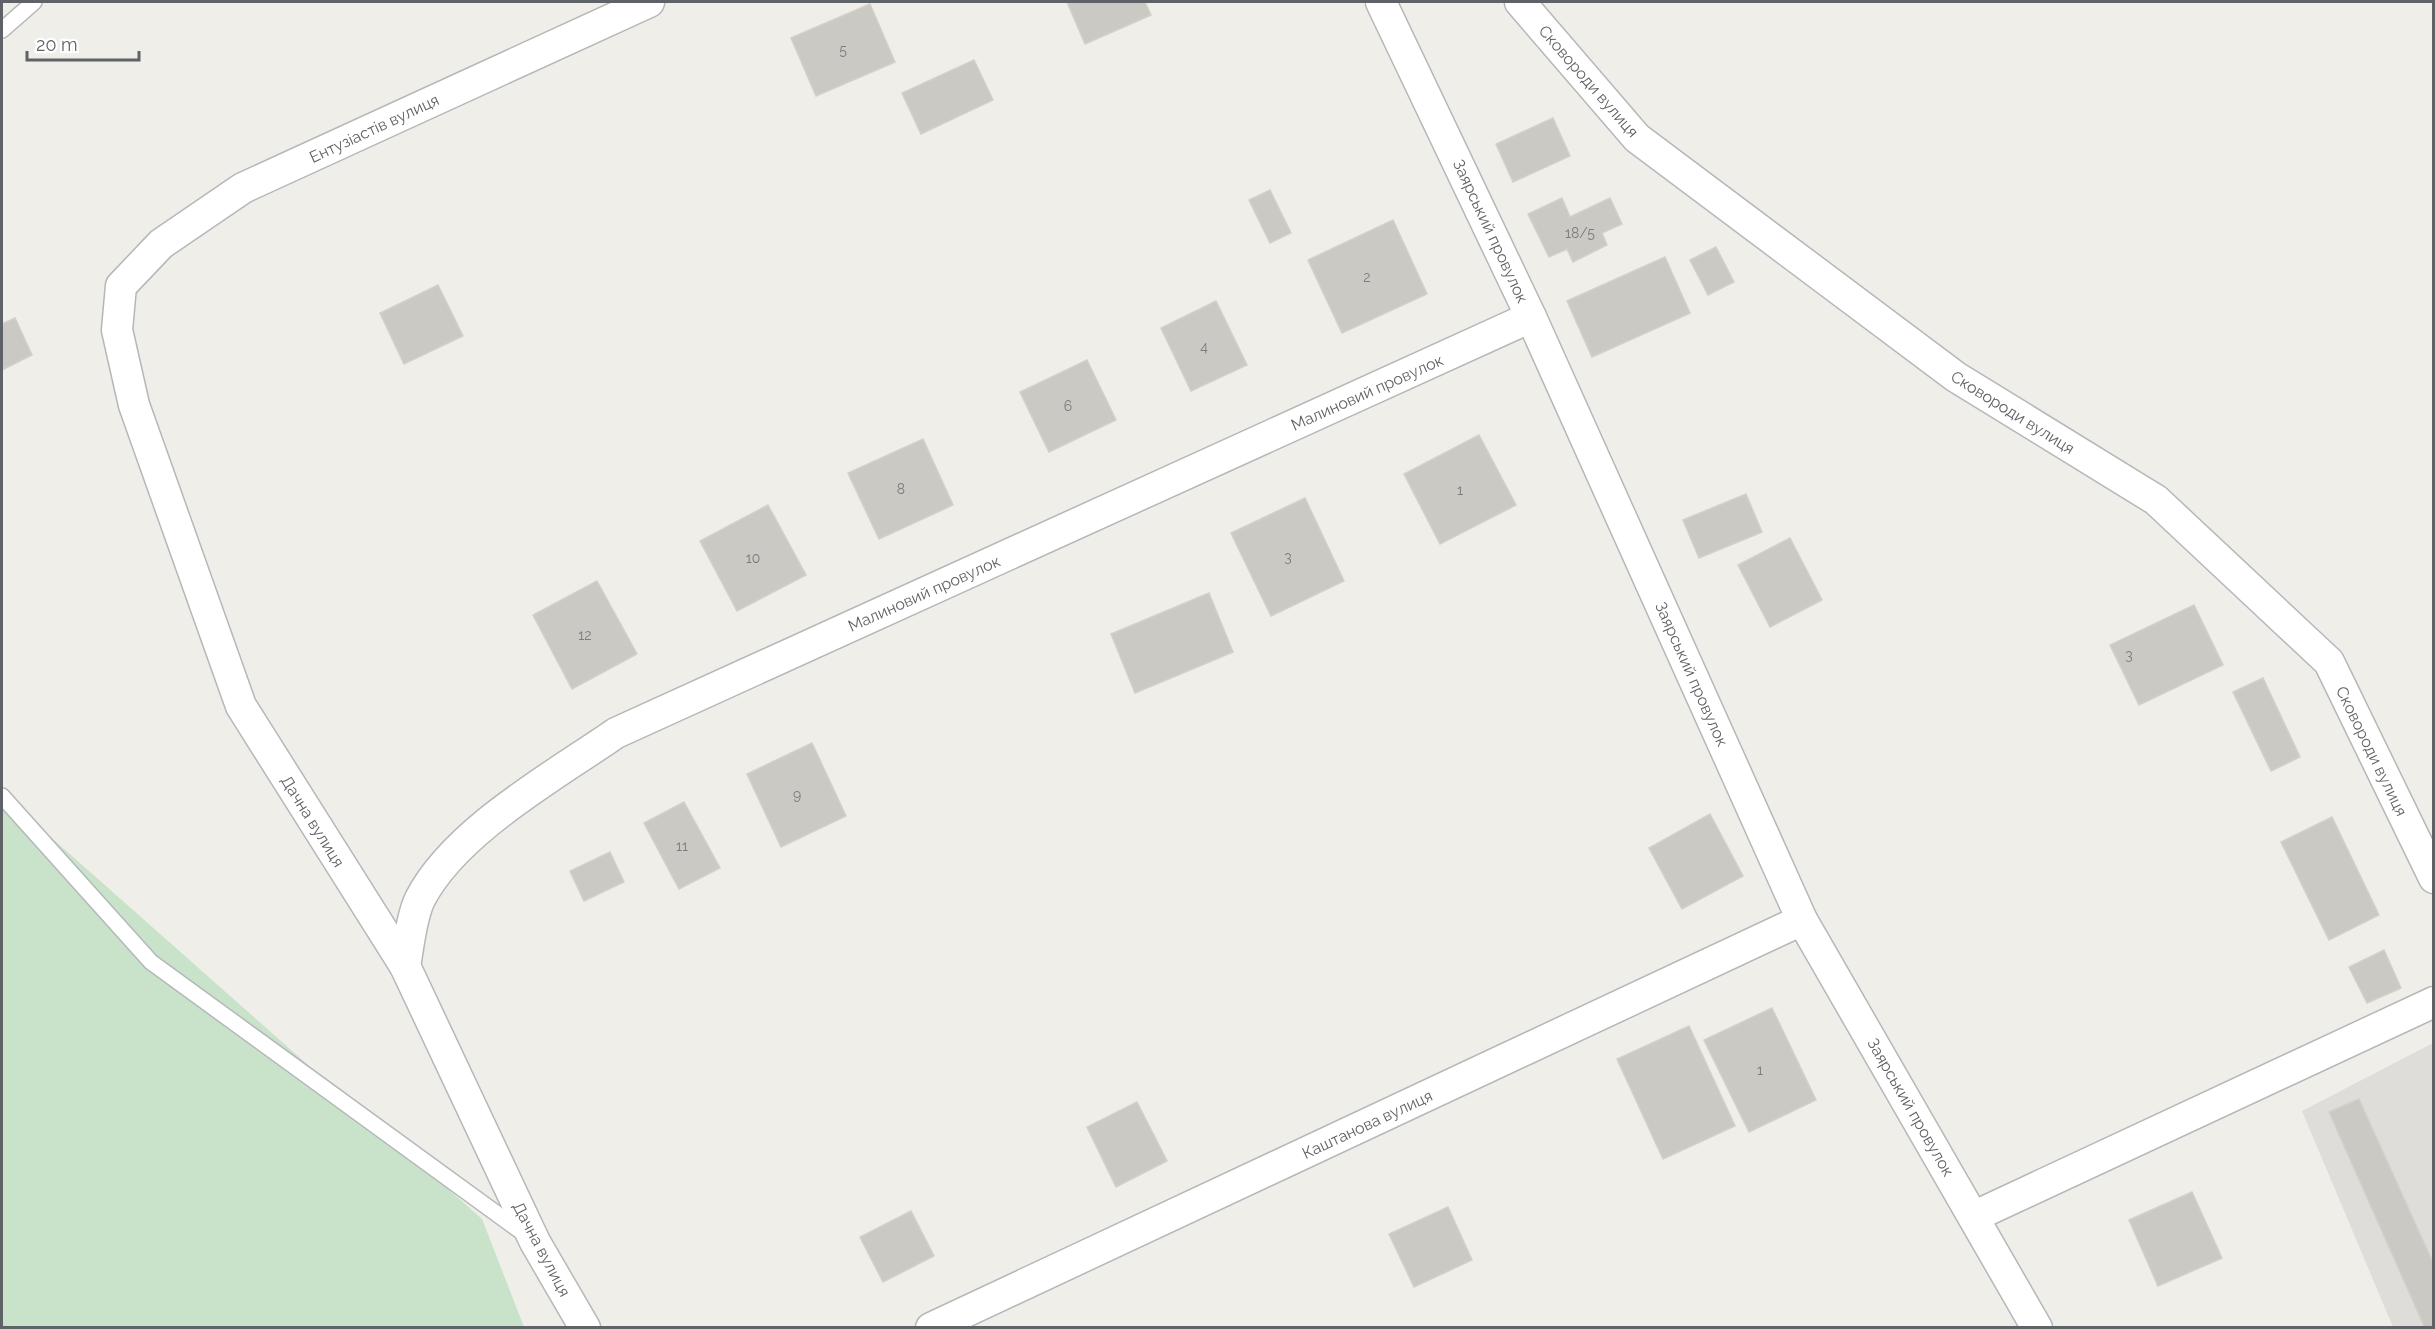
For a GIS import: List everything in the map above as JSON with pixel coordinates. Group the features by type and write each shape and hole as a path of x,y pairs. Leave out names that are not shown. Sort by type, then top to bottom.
{"street":[{"name":"Ентузіастів вулиця","path":"121,286 160,244 243,188 649,2"},
{"name":"Заярський провулок","path":"1381,2 1532,317 1802,920 1975,1216 2037,1328"},
{"name":"Сковороди вулиця","path":"1520,2 1637,138 1956,377 2156,500 2329,662 2433,878"},
{"name":"Дачна вулиця","path":"121,286 117,330 134,405 241,706 405,966 535,1242 585,1328"},
{"name":"Малиновий провулок","path":"405,966 419,901 440,867 491,820 616,733 1532,317"},
{"name":"Каштанова вулиця","path":"931,1328 1802,920"},
{"path":"1975,1216 2433,1002"}],"lane":[{"path":"2,30 34,2"},
{"path":"2,796 151,962 535,1242"}],"shaded area":[{"path":"2433,1043 2433,1327 2393,1327 2302,1111"}],"green space":[{"path":"2,794 482,1219 524,1327 2,1327"}],"building":[{"path":"1067,2 1145,2 1151,15 1085,44"},
{"path":"870,4 895,62 816,96 791,38"},
{"path":"974,60 993,100 921,134 902,93"},
{"path":"1553,118 1570,156 1513,182 1496,144"},
{"path":"1270,190 1291,233 1270,243 1249,200"},
{"path":"1562,198 1570,217 1610,198 1622,224 1602,233 1607,245 1573,262 1567,249 1549,257 1528,214"},
{"path":"1393,220 1427,294 1342,333 1308,260"},
{"path":"1716,247 1734,282 1708,295 1690,260"},
{"path":"1665,257 1690,313 1592,357 1567,301"},
{"path":"438,285 463,336 404,364 380,313"},
{"path":"1216,301 1247,365 1191,391 1161,328"},
{"path":"15,318 32,355 2,370 2,324"},
{"path":"1087,360 1116,420 1049,452 1020,392"},
{"path":"1479,435 1516,505 1440,544 1404,474"},
{"path":"923,439 953,505 879,539 848,473"},
{"path":"1746,494 1762,532 1699,558 1683,520"},
{"path":"1305,498 1344,581 1271,616 1231,533"},
{"path":"768,505 806,575 737,611 700,541"},
{"path":"1790,538 1822,600 1770,627 1738,565"},
{"path":"597,581 637,654 572,689 533,615"},
{"path":"1209,593 1233,652 1135,693 1111,634"},
{"path":"2194,605 2223,665 2139,705 2110,645"},
{"path":"2263,678 2300,757 2271,771 2233,692"},
{"path":"812,743 846,816 781,847 747,774"},
{"path":"684,802 720,868 679,889 644,823"},
{"path":"1710,814 1743,876 1682,909 1649,848"},
{"path":"2332,817 2379,915 2329,940 2281,842"},
{"path":"610,852 624,882 584,901 570,871"},
{"path":"2384,950 2401,988 2367,1003 2349,967"},
{"path":"1772,1008 1816,1100 1749,1132 1704,1040"},
{"path":"1689,1026 1735,1126 1663,1159 1617,1059"},
{"path":"2359,1099 2434,1265 2434,1328 2425,1328 2329,1112"},
{"path":"1137,1102 1167,1161 1116,1187 1087,1127"},
{"path":"2192,1192 2222,1258 2158,1286 2129,1220"},
{"path":"1448,1207 1472,1260 1414,1287 1389,1234"},
{"path":"911,1211 934,1256 883,1282 860,1237"}]}
